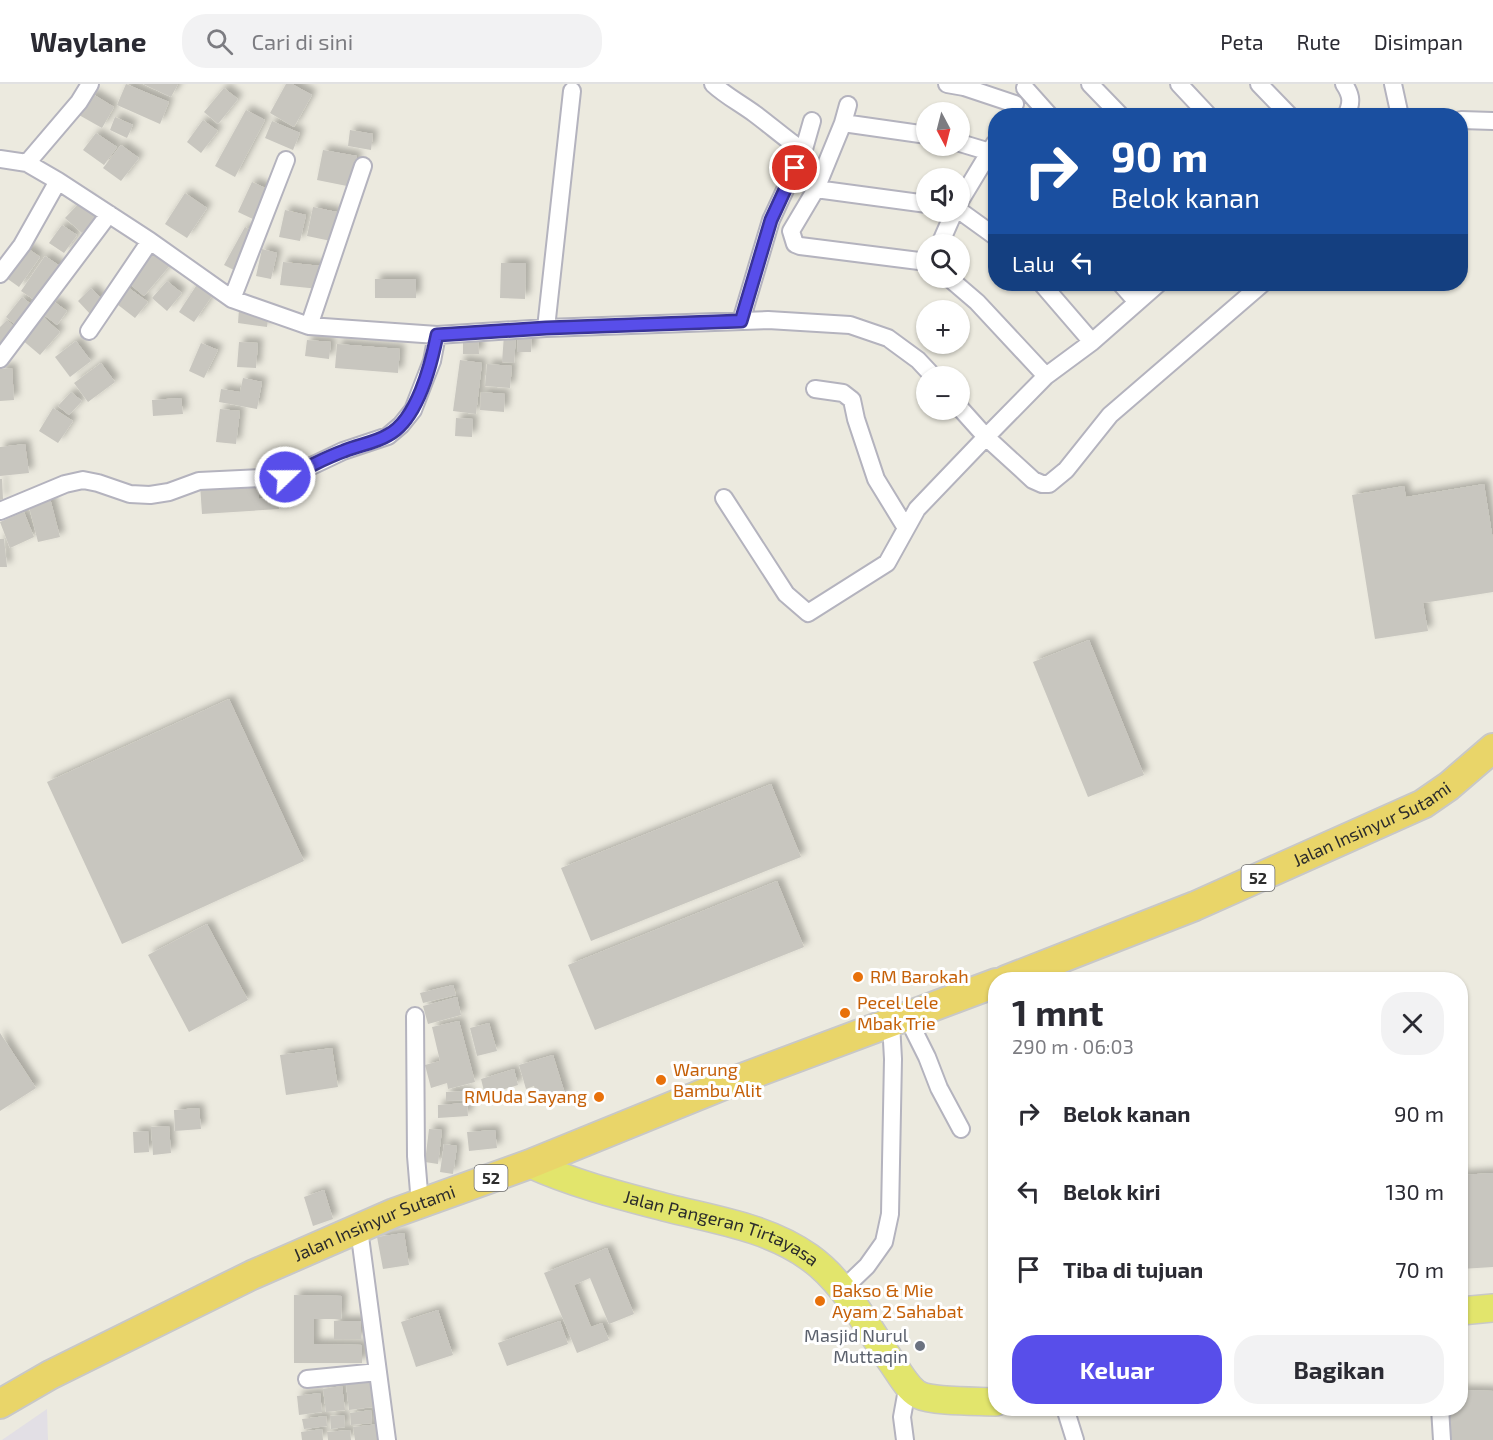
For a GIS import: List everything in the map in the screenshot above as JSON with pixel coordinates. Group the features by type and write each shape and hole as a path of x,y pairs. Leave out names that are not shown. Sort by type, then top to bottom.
{"highway":[{"name":"Jalan Insinyur Sutami","path":"1026,972 1195,906 1423,804 1449,786 1493,748"},
{"name":"Jalan Insinyur Sutami","path":"0,1404 50,1375 252,1275 358,1229 530,1164 734,1081 988,986"}],"main road":[{"name":"Jalan Pangeran Tirtayasa","path":"530,1164 580,1184 751,1230 808,1256 825,1269 842,1290 908,1384 920,1395 952,1401 988,1401"},
{"path":"1468,1310 1493,1308"}],"street":[{"path":"27,162 79,102 90,84"},
{"path":"713,84 730,99 753,112 803,151"},
{"path":"946,84 964,87 1008,108"},
{"path":"1090,84 1112,108"},
{"path":"1179,84 1202,108"},
{"path":"1259,84 1282,108"},
{"path":"1344,84 1351,96 1348,108"},
{"path":"1393,84 1398,108"},
{"path":"1013,108 1026,86 1044,108"},
{"path":"546,328 572,91"},
{"path":"848,105 816,189 791,231 795,244 916,261"},
{"path":"1468,120 1493,121"},
{"path":"741,321 771,220 803,151 812,121"},
{"path":"843,123 916,133"},
{"path":"970,144 988,145"},
{"path":"970,185 988,155"},
{"path":"0,159 27,162 150,241 232,299 309,326 437,335 546,328 768,320 850,325 888,338 924,366"},
{"path":"232,299 286,160"},
{"path":"309,326 363,166"},
{"path":"0,274 22,245 58,181"},
{"path":"816,189 916,203"},
{"path":"0,359 109,214"},
{"path":"970,218 988,231"},
{"path":"89,331 150,241"},
{"path":"960,288 1046,376"},
{"path":"1048,291 1092,342"},
{"path":"1127,291 1136,301"},
{"path":"724,498 786,594 808,613 886,563 916,509 1046,376 1092,342 1149,291"},
{"path":"970,419 1033,480 1049,484 1066,470 1110,415 1254,291"},
{"path":"0,511 65,484 83,480 130,494 150,495 169,492 199,481 285,477 343,451 388,436 413,410 432,361 437,335"},
{"path":"815,388 843,393 852,400 876,479 906,528"},
{"path":"415,1016 416,1156 420,1204"},
{"path":"899,1020 927,1057 939,1088 961,1129"},
{"path":"842,1290 867,1266 884,1242 890,1214 893,1059 899,1020"},
{"path":"358,1229 387,1440"},
{"path":"307,1379 378,1372"},
{"path":"905,1440 902,1417 908,1384"},
{"path":"1068,1416 1075,1440"},
{"path":"1440,1416 1442,1440"}],"shaded area":[{"path":"47,1409 48,1440 2,1440"}],"building":[{"path":"126,84 169,102 160,124 117,105"},
{"path":"143,84 178,84 171,97"},
{"path":"286,84 292,84 312,95 294,127 270,113"},
{"path":"224,88 238,99 218,124 204,112"},
{"path":"91,93 114,107 102,128 79,115"},
{"path":"246,110 265,120 235,177 215,166"},
{"path":"115,117 133,125 127,138 110,130"},
{"path":"203,120 218,131 201,153 187,142"},
{"path":"272,121 300,133 293,150 265,138"},
{"path":"350,130 373,134 371,150 348,146"},
{"path":"96,133 117,147 104,165 83,150"},
{"path":"121,145 139,158 121,181 103,168"},
{"path":"323,150 357,156 352,187 317,180"},
{"path":"252,182 270,190 255,220 238,212"},
{"path":"185,193 207,208 187,238 165,224"},
{"path":"84,198 100,214 82,233 65,218"},
{"path":"313,207 337,212 331,241 307,236"},
{"path":"285,210 306,215 300,241 279,237"},
{"path":"62,225 77,235 64,253 49,243"},
{"path":"245,227 257,233 236,271 224,265"},
{"path":"26,247 40,257 19,287 5,277"},
{"path":"154,249 171,264 144,296 126,281"},
{"path":"262,249 277,253 271,279 256,276"},
{"path":"45,256 63,268 39,303 21,291"},
{"path":"283,262 321,266 319,289 280,285"},
{"path":"501,263 526,263 525,299 500,298"},
{"path":"375,279 416,279 416,298 375,298"},
{"path":"167,281 182,293 167,311 152,298"},
{"path":"198,283 214,293 194,322 179,312"},
{"path":"125,285 148,302 135,318 113,301"},
{"path":"91,288 106,303 92,316 78,301"},
{"path":"22,297 36,308 19,328 6,317"},
{"path":"53,301 67,311 57,325 43,314"},
{"path":"239,309 269,313 267,327 238,323"},
{"path":"42,316 60,332 40,355 21,339"},
{"path":"7,320 18,330 0,345 0,327"},
{"path":"518,334 532,335 531,352 517,352"},
{"path":"463,335 478,335 479,354 463,354"},
{"path":"504,335 516,336 514,363 502,362"},
{"path":"307,340 331,342 329,359 305,356"},
{"path":"76,341 91,361 70,377 55,357"},
{"path":"239,342 258,343 256,368 237,367"},
{"path":"201,343 218,350 204,378 189,371"},
{"path":"337,344 400,349 398,373 335,368"},
{"path":"460,360 482,363 476,414 453,411"},
{"path":"101,363 115,382 88,402 74,383"},
{"path":"487,364 512,366 510,388 485,386"},
{"path":"12,368 14,400 0,401 0,369"},
{"path":"243,378 262,382 257,409 219,402 221,389 240,392"},
{"path":"71,392 82,401 69,415 58,406"},
{"path":"481,392 505,394 504,412 480,410"},
{"path":"181,398 183,414 153,416 152,400"},
{"path":"53,408 73,421 58,443 39,431"},
{"path":"220,409 240,411 236,444 216,442"},
{"path":"456,418 473,419 472,437 455,436"},
{"path":"25,444 29,473 0,476 0,447"},
{"path":"0,479 2,479 3,499 0,500"},
{"path":"258,480 259,499 278,497 279,509 202,514 200,484"},
{"path":"1484,484 1493,540 1493,592 1423,603 1428,631 1375,639 1352,495 1404,486 1406,497"},
{"path":"50,498 60,537 38,542 28,503"},
{"path":"24,512 34,537 10,548 0,522"},
{"path":"0,539 4,539 7,567 0,567"},
{"path":"1089,640 1144,775 1088,797 1033,662"},
{"path":"229,699 304,861 122,944 47,782"},
{"path":"771,784 801,857 591,941 561,868"},
{"path":"777,881 804,947 595,1030 568,965"},
{"path":"207,924 248,1000 189,1032 148,955"},
{"path":"453,985 456,995 423,1003 420,993"},
{"path":"457,997 461,1015 428,1024 423,1006"},
{"path":"459,1021 475,1082 448,1089 447,1083 431,1088 425,1065 440,1061 432,1027"},
{"path":"489,1023 497,1051 477,1056 470,1028"},
{"path":"0,1033 36,1088 0,1111"},
{"path":"332,1048 338,1087 286,1095 280,1055"},
{"path":"553,1055 566,1097 539,1104 534,1086 526,1089 519,1065"},
{"path":"514,1069 518,1085 485,1095 481,1079"},
{"path":"469,1091 469,1100 446,1101 446,1092"},
{"path":"467,1103 468,1116 438,1118 438,1105"},
{"path":"199,1108 201,1129 175,1131 174,1110"},
{"path":"169,1126 171,1153 153,1155 151,1127"},
{"path":"429,1129 442,1130 438,1164 425,1162"},
{"path":"495,1130 497,1148 469,1151 467,1132"},
{"path":"148,1131 149,1152 134,1153 133,1132"},
{"path":"444,1144 457,1146 453,1174 440,1172"},
{"path":"1493,1173 1493,1267 1468,1269 1468,1175"},
{"path":"324,1190 333,1219 313,1226 304,1197"},
{"path":"404,1233 409,1265 383,1269 377,1237"},
{"path":"607,1248 634,1314 609,1324 590,1278 574,1285 591,1327 602,1323 609,1340 577,1353 544,1273"},
{"path":"294,1295 342,1296 341,1319 314,1319 314,1344 362,1345 362,1363 294,1363"},
{"path":"438,1310 453,1355 416,1367 401,1322"},
{"path":"334,1321 361,1321 361,1339 334,1339"},
{"path":"560,1321 568,1344 507,1366 498,1343"},
{"path":"377,1381 380,1406 349,1410 346,1384"},
{"path":"342,1386 345,1410 326,1412 323,1389"},
{"path":"1468,1390 1493,1391 1493,1440 1450,1440 1450,1416 1468,1416"},
{"path":"320,1393 322,1412 299,1415 297,1396"},
{"path":"371,1410 372,1423 351,1425 350,1413"},
{"path":"344,1415 345,1427 331,1429 330,1416"},
{"path":"326,1416 327,1426 304,1429 302,1419"},
{"path":"379,1424 381,1440 355,1440 353,1427"},
{"path":"322,1429 323,1440 302,1440 301,1432"},
{"path":"350,1430 351,1440 328,1440 327,1432"}],"place":[{"name":"RM Barokah","path":"858,977"},
{"name":"Pecel Lele Mbak Trie","path":"845,1013"},
{"name":"Warung Bambu Alit","path":"661,1080"},
{"name":"RMUda Sayang","path":"599,1097"},
{"name":"Bakso & Mie Ayam 2 Sahabat","path":"820,1301"},
{"name":"Masjid Nurul Muttaqin","path":"920,1346"}],"route":[{"path":"285,477 343,451 388,436 401,425 413,410 432,361 437,335 546,328 741,321 771,220 795,168"}]}
